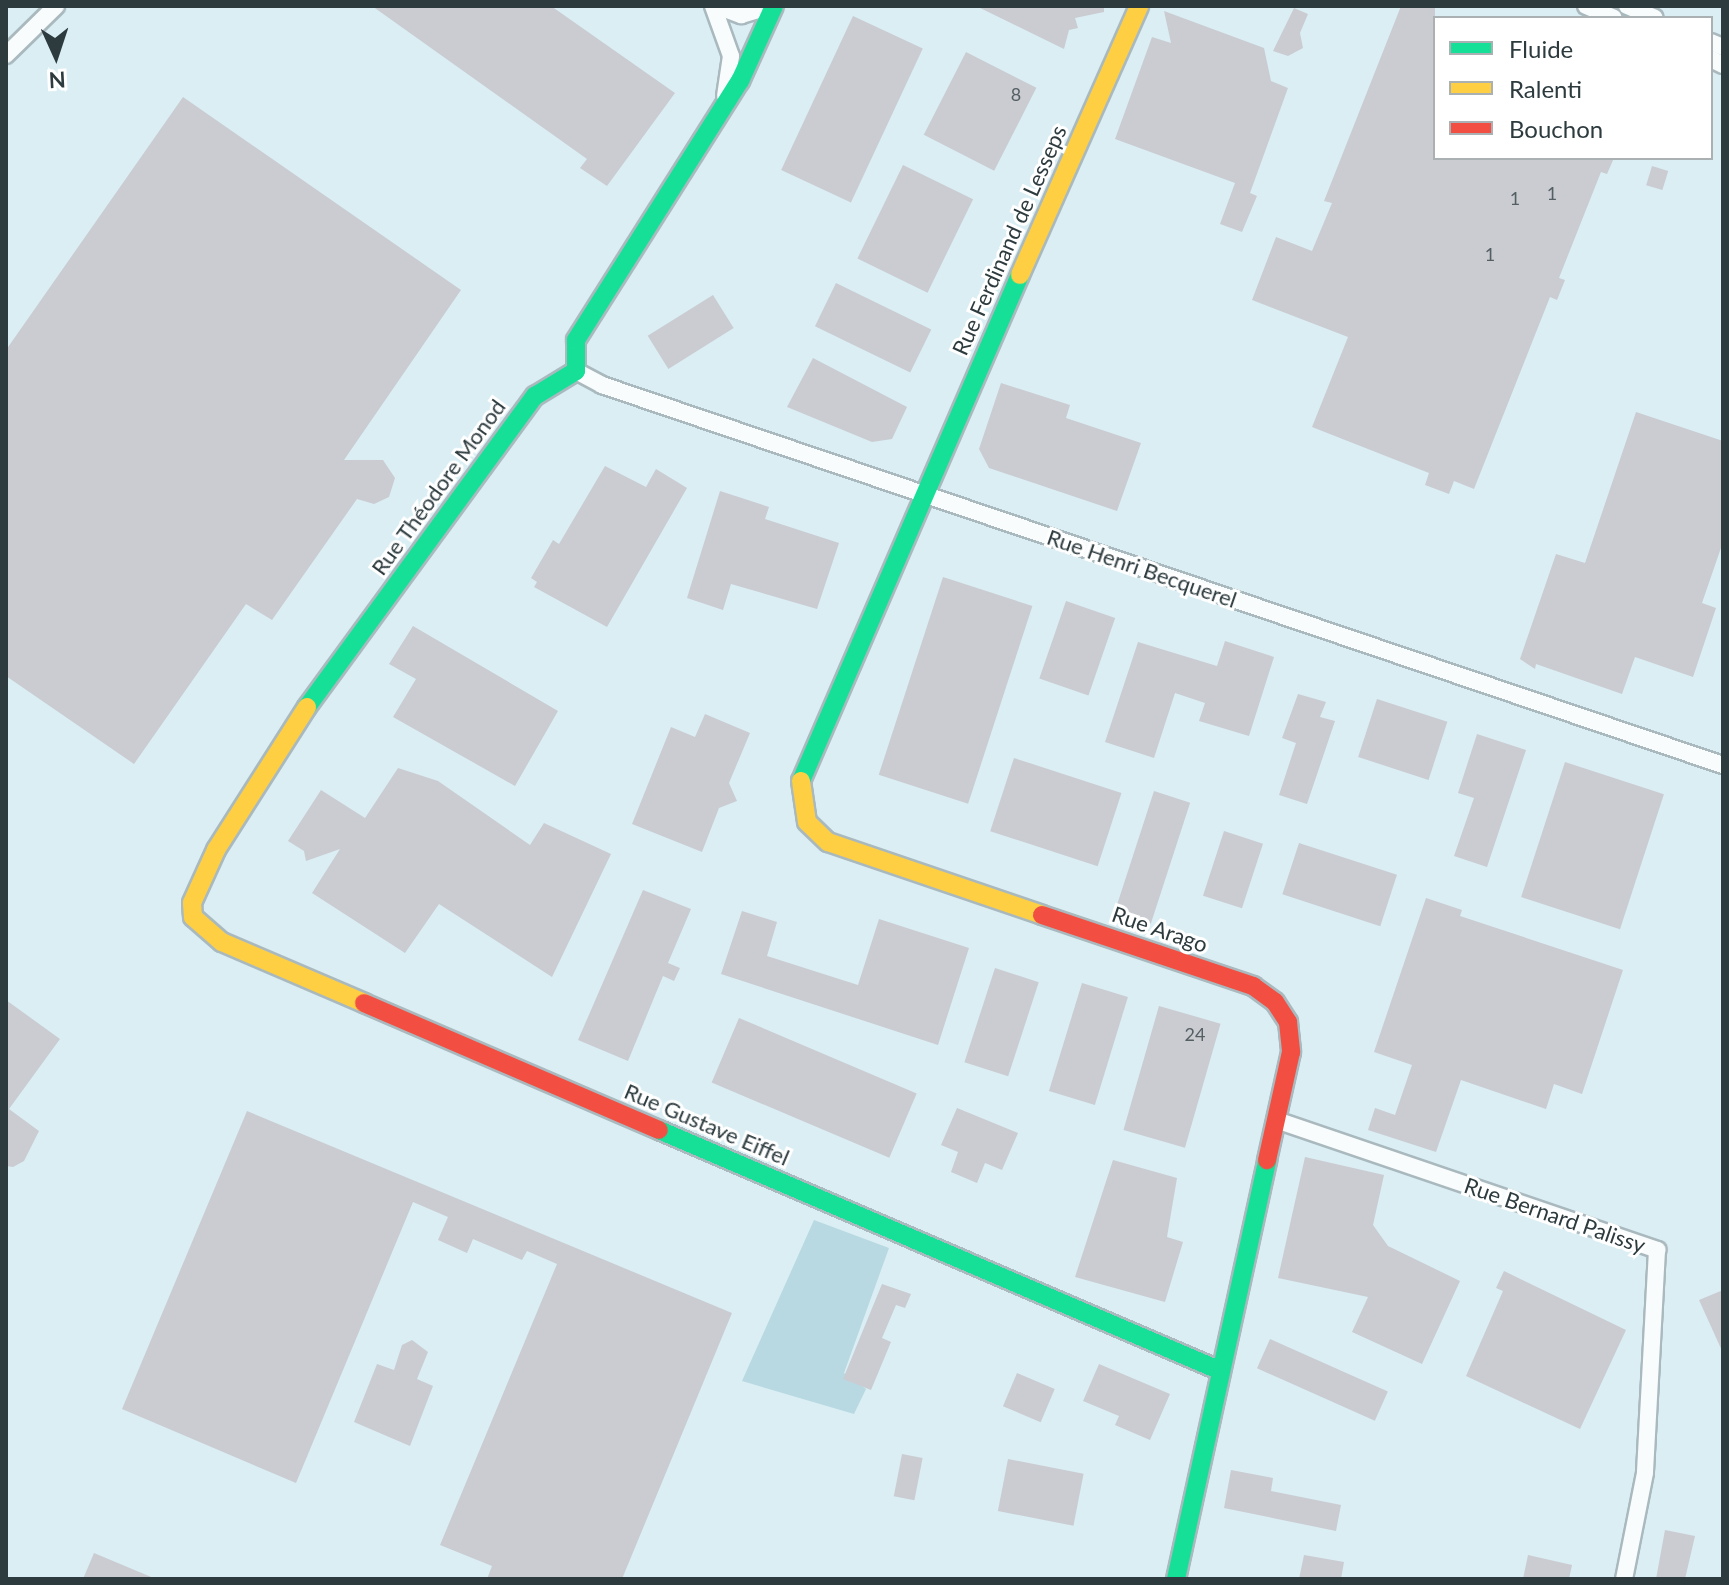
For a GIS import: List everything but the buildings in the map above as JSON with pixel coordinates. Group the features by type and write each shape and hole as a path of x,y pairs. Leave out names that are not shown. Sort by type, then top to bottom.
{"street":[{"path":"6,55 56,6"},
{"path":"715,6 741,15 773,6"},
{"path":"715,6 731,56 720,109"},
{"path":"576,371 576,340 740,81 773,6"},
{"name":"Rue Ferdinand de Lesseps","path":"923,494 1139,6"},
{"path":"1586,6 1609,16"},
{"path":"1627,6 1650,16"},
{"name":"Rue Henri Becquerel","path":"576,371 602,385 1719,764"},
{"name":"Rue Théodore Monod","path":"192,903 227,829 286,735 535,396 576,371"},
{"name":"Rue Arago","path":"923,494 801,772 799,796 807,822 838,846 1264,993 1282,1010 1292,1042 1176,1579"},
{"name":"Rue Gustave Eiffel","path":"192,903 197,924 222,942 1221,1371"},
{"name":"Rue Bernard Palissy","path":"1276,1120 1657,1250 1645,1473 1624,1579"}],"shaded area":[{"path":"814,1220 889,1248 844,1373 866,1389 854,1414 742,1381"}],"traffic: fast":[{"path":"307,707 535,396 576,371 576,340 740,81 774,6"},
{"path":"801,781 1020,275"},
{"path":"659,1130 1221,1371"},
{"path":"1176,1579 1267,1160"}],"traffic: slow":[{"path":"1020,275 1139,6"},
{"path":"307,707 216,850 192,903 193,917 222,942 364,1003"},
{"path":"801,781 807,822 828,842 1042,915"}],"traffic: jam":[{"path":"1042,915 1253,986 1275,1002 1288,1022 1291,1052 1267,1160"},
{"path":"364,1003 659,1130"}]}
